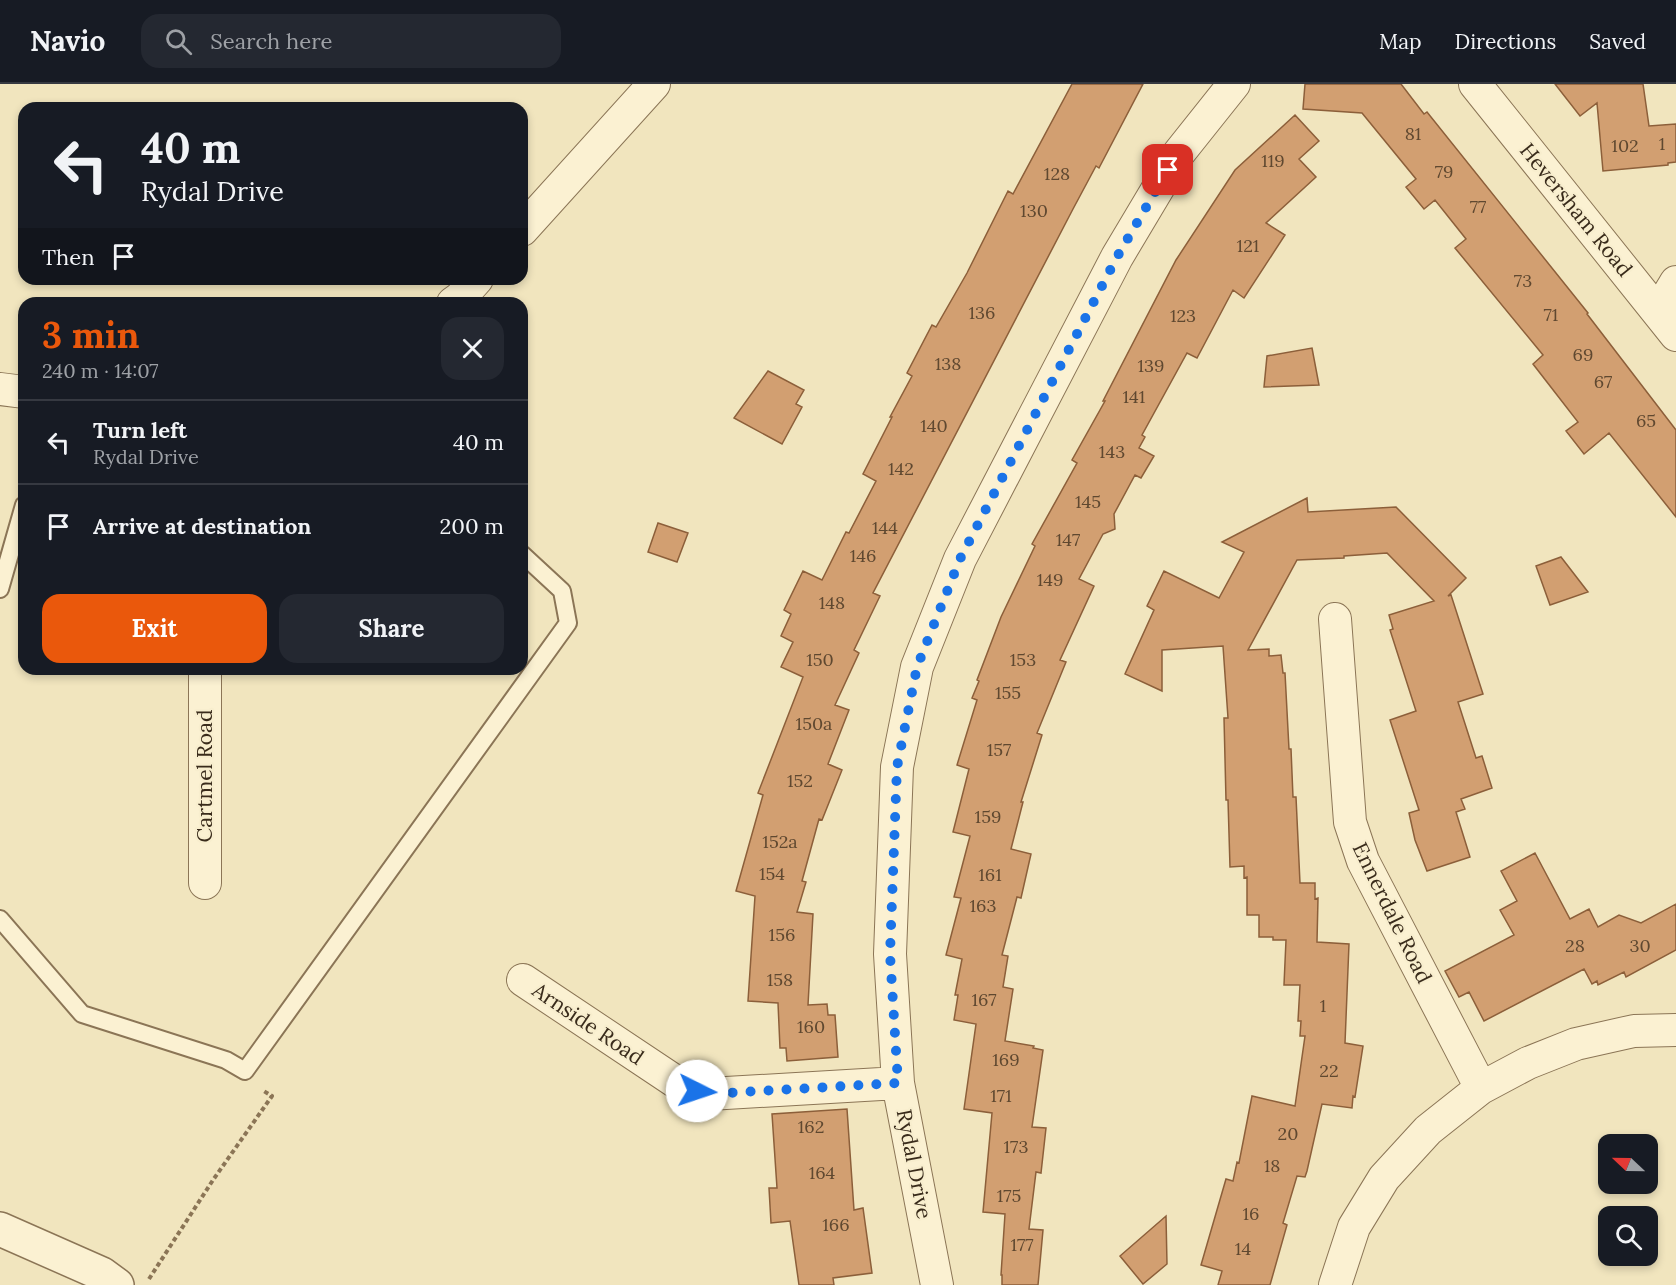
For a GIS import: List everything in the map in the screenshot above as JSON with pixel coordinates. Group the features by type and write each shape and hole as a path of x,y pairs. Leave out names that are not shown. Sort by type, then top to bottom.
{"street":[{"path":"528,223 654,84"},
{"name":"Rydal Drive","path":"937,1285 898,1083 890,954 897,767 917,667 960,559 1117,257 1179,153 1234,84"},
{"name":"Heversham Road","path":"1475,84 1667,324"},
{"path":"1667,324 1676,282"},
{"path":"461,297 472,285"},
{"path":"0,389 18,391"},
{"name":"Ennerdale Road","path":"1335,619 1350,822 1363,861 1481,1088"},
{"name":"Cartmel Road","path":"205,883 206,675"},
{"name":"Arnside Road","path":"523,980 685,1088 709,1094 898,1083"},
{"path":"1335,1285 1354,1227 1384,1178 1428,1130 1481,1088 1528,1063 1576,1044 1634,1031 1676,1030"},
{"path":"0,1229 102,1274 117,1285"}],"lane":[{"path":"0,589 18,526"},
{"path":"0,919 81,1014 226,1060 245,1071 568,623 562,591 528,560"}],"path":[{"path":"145,1285 213,1180 272,1096 248,1080 245,1071"}],"building":[{"path":"1072,84 1143,84 1099,168 1096,166 1073,209 873,593 880,596 854,650 859,653 835,705 849,710 828,764 842,770 822,820 819,819 802,881 806,882 797,912 813,914 808,1005 827,1004 828,1015 835,1015 838,1057 787,1061 786,1048 780,1048 778,1003 748,1001 755,896 736,891 763,795 758,793 803,677 781,667 793,642 781,636 791,614 784,610 803,571 822,580 846,532 849,533 876,481 863,474 912,376 907,373 932,325 936,327 967,273 1008,191 1013,194"},
{"path":"1305,84 1401,84 1424,114 1427,112 1588,313 1676,430 1676,517 1609,433 1584,454 1566,431 1578,422 1533,364 1543,355 1455,248 1466,239 1435,200 1424,209 1406,187 1416,179 1362,113 1303,109"},
{"path":"1555,84 1643,84 1649,126 1676,124 1676,162 1668,163 1668,165 1603,171 1597,103 1580,116"},
{"path":"1295,115 1319,141 1299,159 1316,177 1266,223 1285,235 1244,298 1233,290 1197,358 1187,353 1142,435 1145,437 1139,448 1154,456 1141,478 1135,475 1114,514 1115,529 1103,534 1079,579 1094,586 1060,660 1066,662 1037,733 1042,735 1021,802 1023,802 1011,849 1031,854 1021,898 1017,897 1002,955 1008,956 1003,987 1013,989 1005,1041 1034,1046 1033,1048 1043,1050 1032,1127 1046,1128 1041,1173 1036,1172 1029,1229 1043,1230 1038,1285 1002,1285 1005,1214 983,1212 992,1113 964,1109 976,1024 954,1020 958,995 955,995 962,959 946,955 961,898 954,897 970,836 953,832 969,769 957,765 977,700 972,698 1001,617 1035,546 1032,544 1077,463 1072,460 1105,401 1103,401 1176,260 1235,170"},
{"path":"1312,348 1319,385 1264,387 1267,356"},
{"path":"768,371 804,390 796,404 802,407 782,444 734,418"},
{"path":"1307,498 1308,512 1396,507 1466,578 1448,596 1451,595 1483,694 1458,702 1476,758 1482,756 1492,788 1461,799 1465,809 1456,812 1470,857 1427,871 1415,840 1409,813 1419,810 1390,720 1416,711 1390,630 1393,629 1389,615 1434,601 1387,553 1297,560 1248,650 1269,649 1269,656 1281,655 1283,673 1285,673 1293,797 1296,797 1300,883 1315,883 1315,899 1318,898 1317,942 1349,944 1345,1043 1363,1046 1352,1108 1322,1104 1307,1171 1305,1177 1297,1176 1283,1223 1287,1225 1270,1285 1218,1285 1222,1271 1201,1265 1226,1179 1233,1181 1237,1162 1239,1163 1252,1096 1295,1106 1305,1036 1300,1036 1301,1021 1298,1021 1300,985 1284,985 1286,940 1259,937 1259,915 1247,915 1247,877 1244,878 1244,866 1230,867 1224,718 1228,718 1223,646 1162,650 1162,691 1125,674 1154,610 1147,606 1164,571 1219,598 1244,552 1222,542"},
{"path":"658,523 688,533 677,562 648,552"},
{"path":"1561,557 1588,592 1550,605 1536,566"},
{"path":"1535,853 1570,919 1589,909 1598,927 1619,915 1641,923 1676,904 1676,950 1626,977 1624,972 1598,985 1597,981 1592,984 1584,969 1484,1021 1469,992 1459,997 1445,971 1514,935 1500,910 1517,901 1501,871"},
{"path":"847,1109 854,1210 863,1208 872,1273 833,1278 834,1285 799,1285 790,1221 771,1223 769,1188 777,1188 772,1114"},
{"path":"1166,1216 1167,1264 1143,1284 1120,1256"}],"route":[{"path":"697,1091 709,1094 898,1083 890,954 897,767 917,667 960,559 1117,257 1168,170"}]}
